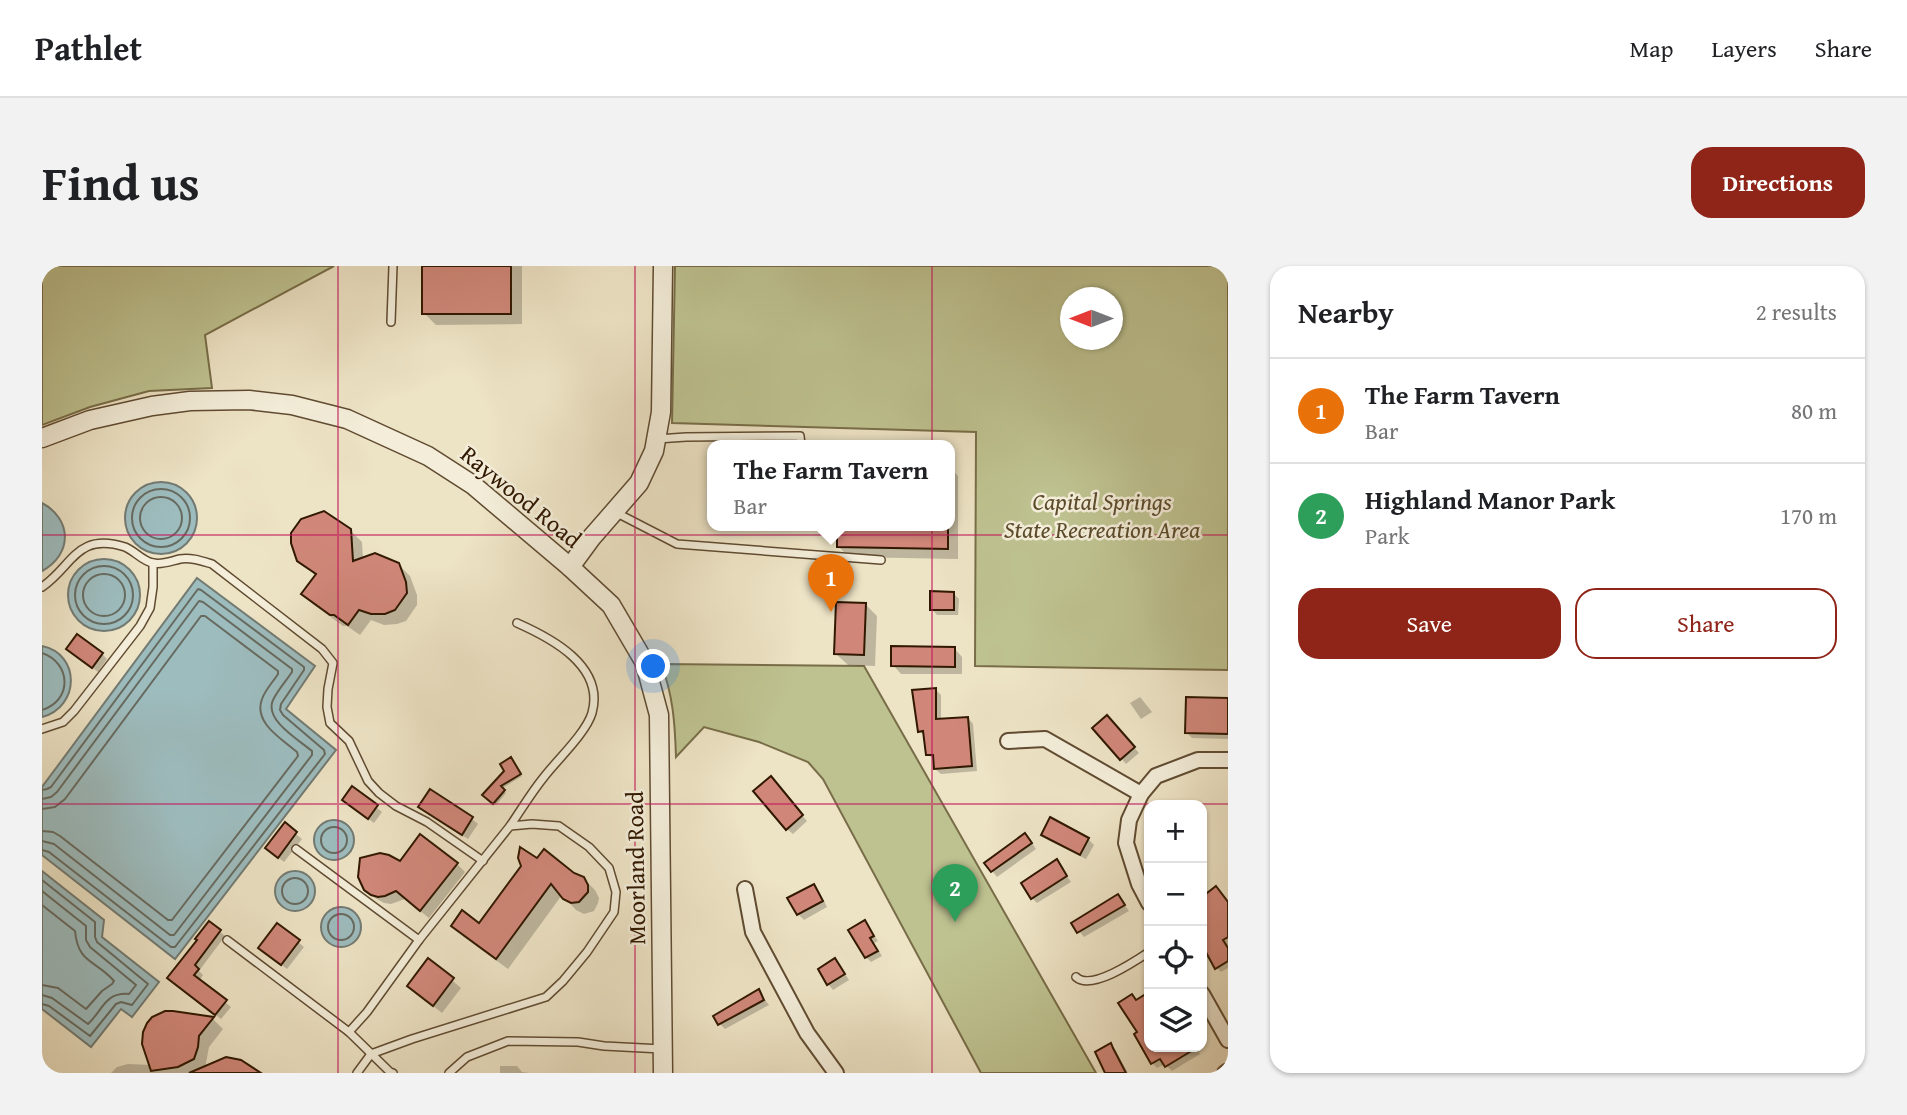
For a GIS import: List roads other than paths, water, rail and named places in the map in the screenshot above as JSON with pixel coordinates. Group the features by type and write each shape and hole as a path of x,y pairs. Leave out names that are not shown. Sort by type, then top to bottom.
{"street":[{"path":"570,567 639,483 654,451 661,412 663,266"},
{"name":"Raywood Road","path":"42,438 90,420 190,401 249,400 292,405 347,419 428,456 473,485 611,605 645,663"},
{"name":"Moorland Road","path":"645,663 659,715 663,1073"},
{"path":"1008,741 1045,739 1141,794"},
{"path":"1144,894 1126,843 1129,820 1141,794 1156,776 1198,760 1228,760"},
{"path":"745,889 753,932 807,1033 836,1073"},
{"path":"1207,1003 1228,1040"}],"lane":[{"path":"391,321 393,266"},
{"path":"656,439 800,436 800,440"},
{"path":"615,512 677,544 881,560"},
{"path":"42,587 54,579 78,551 88,546 106,544 127,548 153,563 166,564 183,558 212,564 323,649 333,663 327,707 330,723 349,741 368,781 396,806 427,822 483,861"},
{"path":"42,729 63,722 74,711 141,625 150,608 153,563"},
{"path":"349,1032 510,826 542,779 583,730 592,714 594,694 590,676 581,664 540,633 517,623"},
{"path":"357,1073 372,1054 546,996 587,953 614,912 616,892 608,868 589,847 559,825 510,826"},
{"path":"296,849 419,940"},
{"path":"227,940 349,1032 393,1073"},
{"path":"1076,977 1083,981 1106,976 1144,955"},
{"path":"449,1073 467,1057 508,1041 578,1042 662,1049"}],"water":[{"path":"168,482 187,492 195,504 195,532 187,544 175,552 154,554 135,544 127,532 125,511 135,492 147,484"},
{"path":"42,503 59,518 65,537 59,555 42,571"},
{"path":"111,559 130,569 138,581 138,609 130,621 118,629 97,631 78,621 70,609 68,588 78,569 90,561"},
{"path":"197,578 315,666 286,709 336,750 175,959 42,855 42,787"},
{"path":"42,646 55,651 64,659 71,681 64,703 42,717"},
{"path":"334,820 348,826 354,840 348,854 334,860 320,854 314,840 320,826"},
{"path":"42,871 104,920 102,937 159,982 132,1017 121,1009 91,1047 42,1009"},
{"path":"295,871 309,877 315,891 309,905 295,911 281,905 275,891 281,877"},
{"path":"341,907 355,913 361,927 355,941 341,947 327,941 321,927 327,913"}],"place":[{"name":"The Farm Tavern","path":"831,612"},
{"name":"Highland Manor Park","path":"955,922"}],"park label":[{"name":"Capital Springs State Recreation Area","path":"1102,516"}]}
